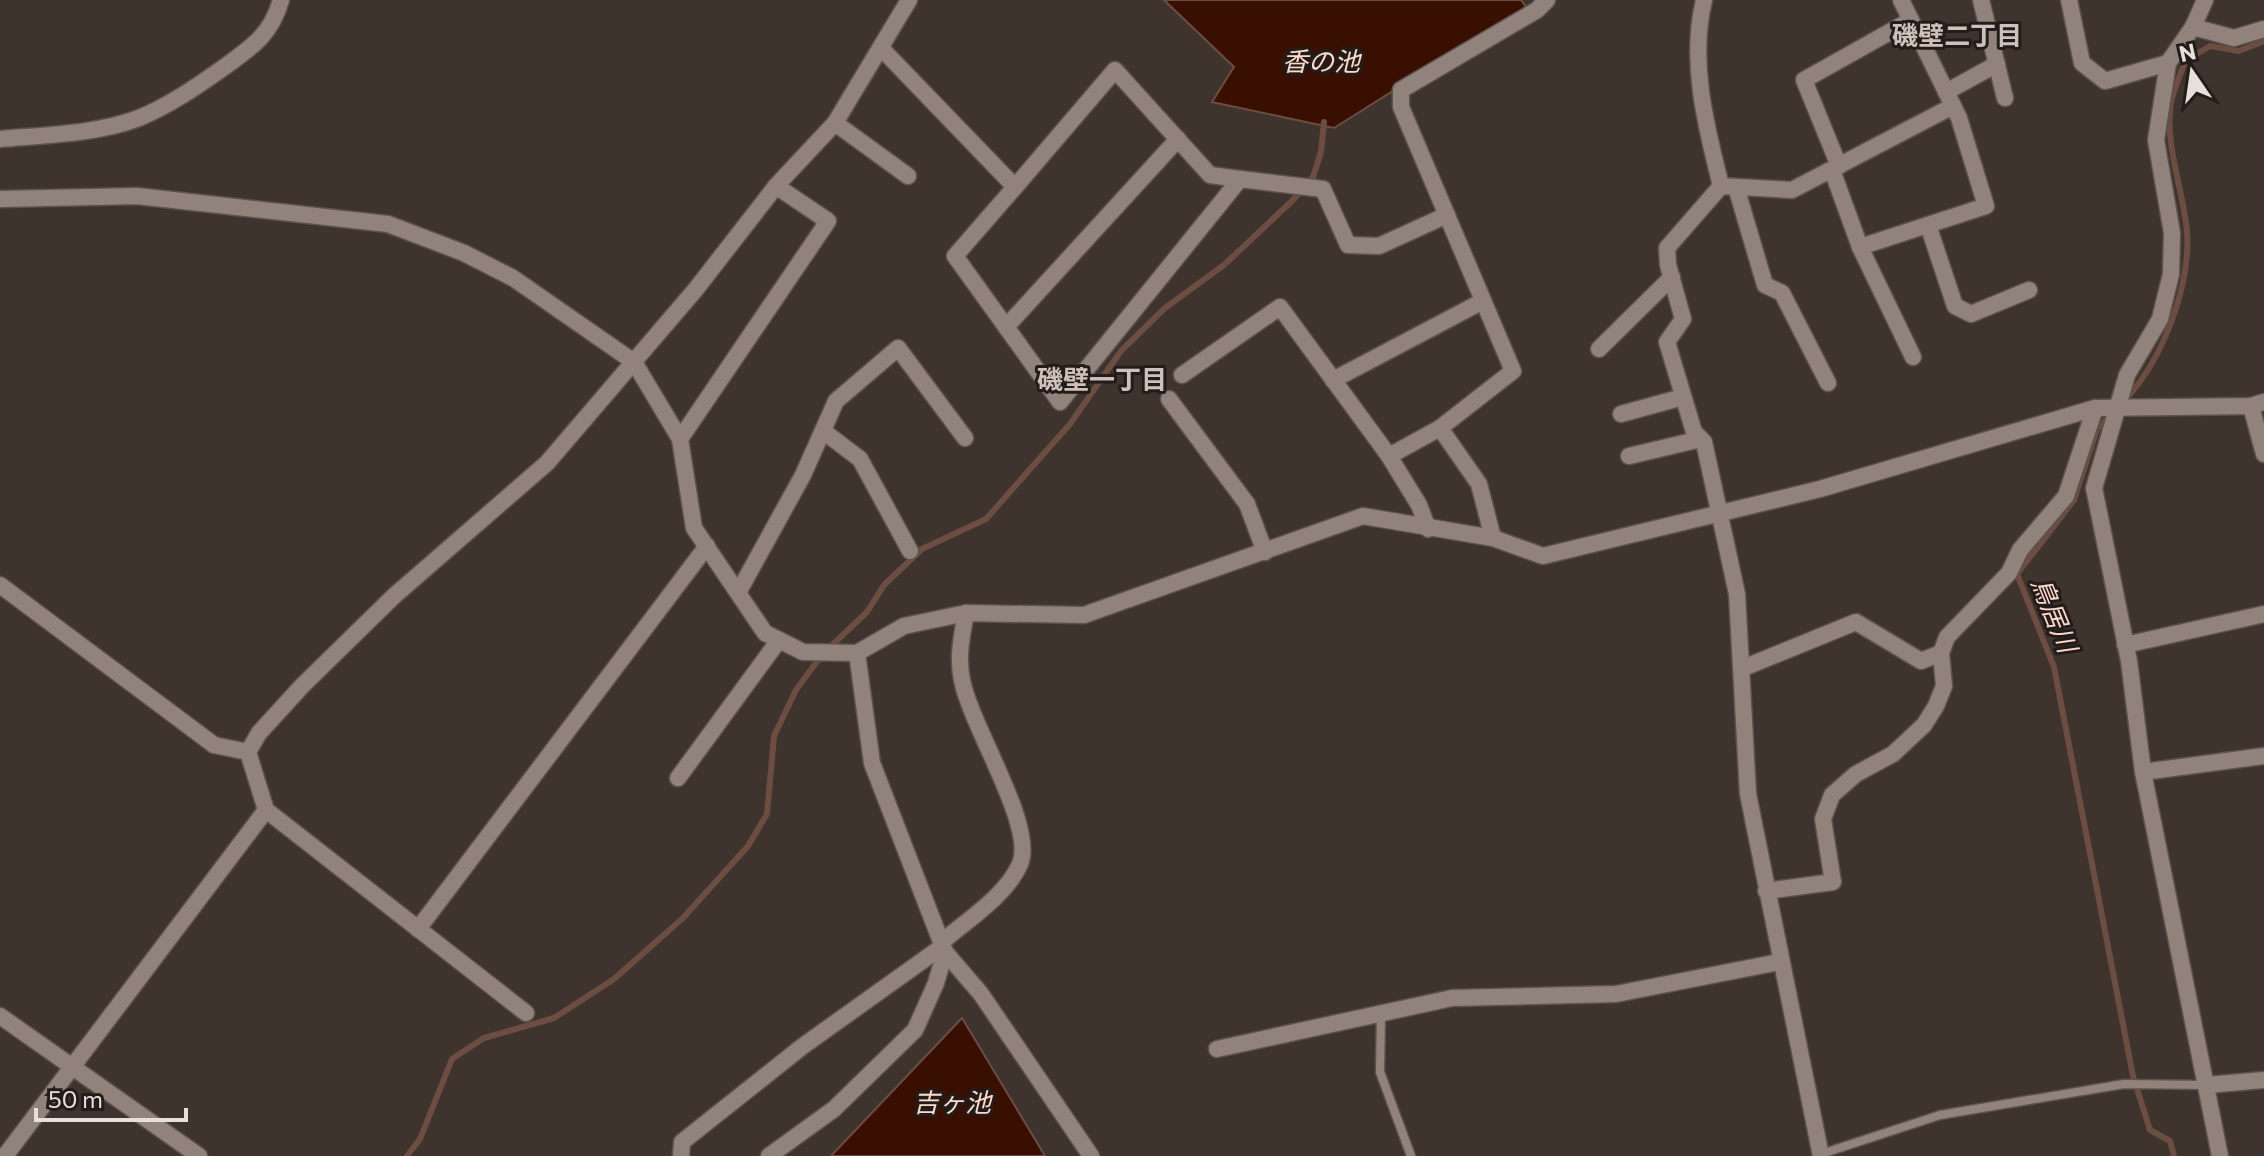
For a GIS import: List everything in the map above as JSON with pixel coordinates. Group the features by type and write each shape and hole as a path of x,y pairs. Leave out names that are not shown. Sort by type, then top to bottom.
{"street":[{"path":"0,139 58,134 137,119 184,96 247,50 274,24 281,0"},
{"path":"526,1013 266,810 248,752 259,733 294,695 394,596 547,463 634,362 776,186 835,123 909,0"},
{"path":"1704,0 1699,34 1705,119 1765,285 1782,293 1828,383"},
{"path":"1860,247 1986,206 1950,99 1901,0"},
{"path":"1981,0 2005,98"},
{"path":"2069,0 2082,63 2105,81 2168,63"},
{"path":"2205,0 2193,27 2168,63 2156,140 2172,233 2171,274 2160,319 2127,375 2094,488 2125,645 2143,772 2220,1156"},
{"path":"1389,456 1440,428 1513,371 1401,107 1401,90 1538,3"},
{"path":"1911,20 1804,80 1860,247 1913,357"},
{"path":"2193,27 2234,38 2264,29"},
{"path":"881,48 1015,187"},
{"path":"1821,1155 1779,962 1748,794 1737,594 1721,512 1701,439 1694,432 1667,342 1683,319 1667,248 1729,186 1792,190 1950,99 1997,64"},
{"path":"1240,179 1060,402 955,256 1115,70 1210,175 1323,189 1348,245 1379,246 1447,215"},
{"path":"835,123 908,176"},
{"path":"1006,327 1178,139"},
{"path":"680,439 828,221 776,186"},
{"path":"0,199 137,196 388,224 464,253 513,278 634,362 680,439 694,528 765,633 803,652 857,653 904,626 966,613 1084,615 1363,516 1493,538 1543,556 1820,489 2095,408 2258,404 2264,454"},
{"path":"1928,225 1955,306 1971,314 2029,290"},
{"path":"1599,349 1672,277"},
{"path":"1333,380 1483,301"},
{"path":"1182,375 1280,307 1389,456 1419,505 1428,529"},
{"path":"739,591 803,475 836,401 898,348 965,438"},
{"path":"1621,414 1683,397"},
{"path":"1169,399 1247,504 1265,552"},
{"path":"1766,891 1833,882 1823,819 1832,795 1856,774 1893,754 1924,725 1944,686 1941,653 1947,637 2009,573 2020,550 2066,496 2095,408"},
{"path":"1440,428 1479,484 1493,538"},
{"path":"823,431 860,459 910,551"},
{"path":"1629,456 1701,439"},
{"path":"418,929 707,546"},
{"path":"0,585 214,745 248,752"},
{"path":"681,1156 682,1142 803,1046 943,947 1004,887 1021,863 1023,836 1017,812 976,727 962,679 960,651 966,613"},
{"path":"2125,645 2264,614"},
{"path":"1743,668 1856,622 1921,661 1941,653"},
{"path":"678,778 779,640"},
{"path":"857,653 872,763 943,947 981,994 1091,1156"},
{"path":"2143,772 2264,756"},
{"path":"5,1156 266,810"},
{"path":"769,1156 834,1109 915,1030 943,947"},
{"path":"1217,1049 1452,998 1616,994 1779,962"},
{"path":"0,1016 199,1156"},
{"path":"2207,1085 2264,1080"}],"lane":[{"path":"1381,1013 1380,1072 1411,1156"},
{"path":"1821,1155 1940,1115 2124,1084 2207,1085"}],"water":[{"name":"香の池","path":"1164,0 1521,0 1526,7 1334,128 1212,102 1234,67"},
{"name":"吉ヶ池","path":"962,1018 1045,1156 831,1156"}],"waterway":[{"name":"鳥居川","path":"2124,401 2138,385 2162,344 2184,276 2187,231 2172,150 2170,118 2172,97 2185,61 2210,46 2239,51 2264,41"},
{"path":"829,648 867,612 884,585 922,549 986,519 1070,424 1121,351 1165,308 1224,265 1292,201 1313,177 1321,152 1324,122"},
{"name":"鳥居川","path":"2111,415 2097,429 2074,500 2017,574 2054,667 2133,1076 2150,1130 2170,1141 2174,1156"},
{"path":"407,1156 420,1139 452,1059 484,1038 554,1018 614,979 683,918 748,846 767,814 774,736 796,690 821,656"}],"district":[{"name":"磯壁二丁目","path":"1957,36"},
{"name":"磯壁一丁目","path":"1102,380"}]}
